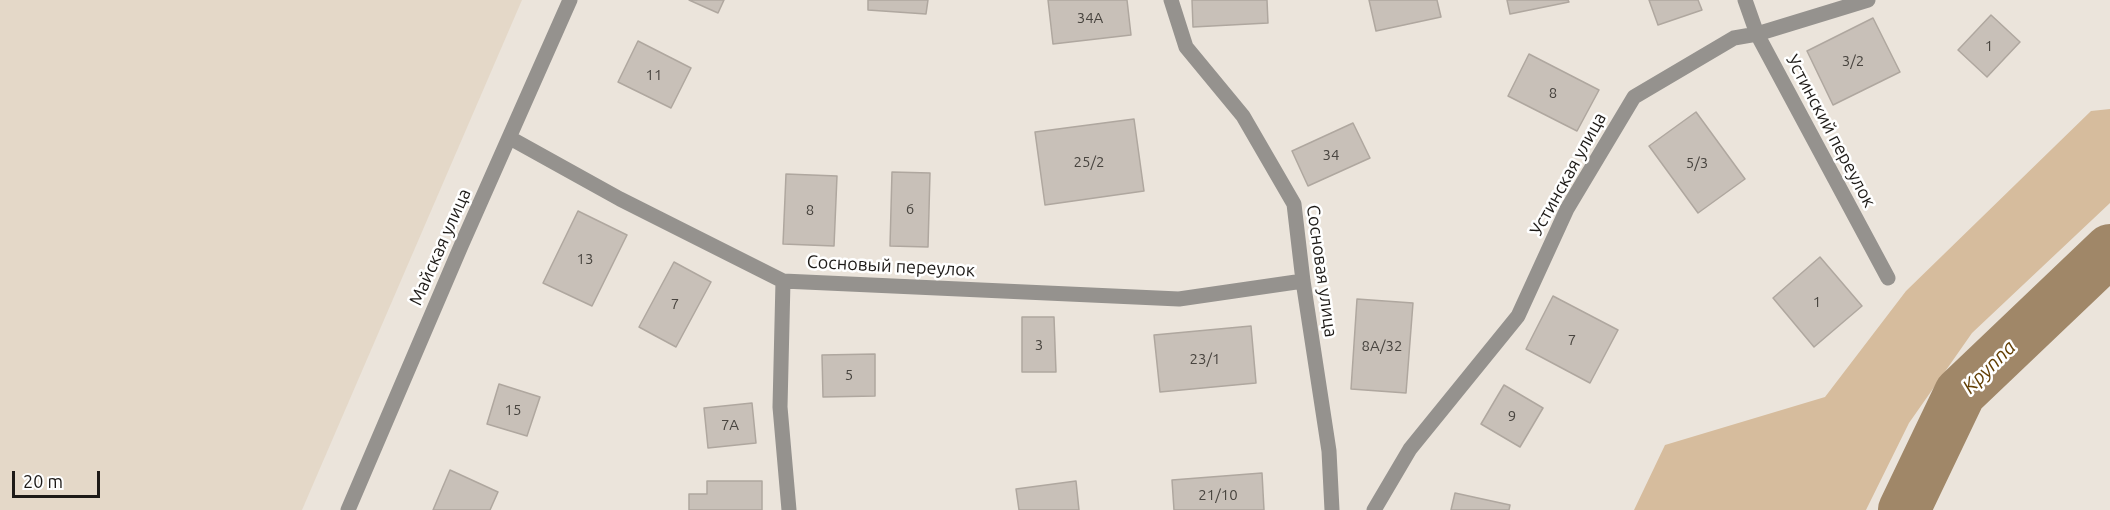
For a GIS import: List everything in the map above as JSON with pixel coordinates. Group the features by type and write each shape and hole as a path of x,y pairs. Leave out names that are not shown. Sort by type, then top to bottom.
{"street":[{"name":"Майская улица","path":"348,510 456,257 570,0"},
{"name":"Сосновая улица","path":"1171,0 1186,47 1243,117 1294,204 1303,281 1329,451 1332,510"},
{"name":"Устинский переулок","path":"1745,0 1758,34 1888,278"},
{"name":"Устинская улица","path":"1374,510 1410,449 1518,316 1567,209 1634,97 1734,38 1758,34 1868,0"},
{"name":"Сосновый переулок","path":"510,138 620,199 783,281 1179,299 1303,281"},
{"path":"783,281 780,407 789,510"}],"shaded area":[{"path":"0,0 522,0 302,510 0,510"},
{"path":"2110,109 2110,203 1972,333 1909,423 1866,510 1634,510 1665,445 1825,397 1906,291 2091,111"}],"building":[{"path":"689,0 724,0 718,13"},
{"path":"868,0 928,0 926,14 868,10"},
{"path":"1048,0 1127,0 1131,35 1053,44"},
{"path":"1192,0 1267,0 1268,23 1193,27"},
{"path":"1369,0 1437,0 1441,17 1376,31"},
{"path":"1507,0 1568,0 1569,2 1510,14"},
{"path":"1649,0 1698,0 1702,10 1658,25"},
{"path":"1991,15 2020,42 1987,77 1958,50"},
{"path":"1873,18 1900,72 1833,105 1807,51"},
{"path":"638,41 691,68 671,108 618,82"},
{"path":"1529,54 1599,90 1577,131 1508,96"},
{"path":"1696,112 1745,179 1698,213 1649,146"},
{"path":"1134,119 1144,191 1045,205 1035,132"},
{"path":"1353,123 1370,158 1308,186 1292,151"},
{"path":"892,172 930,173 928,247 890,246"},
{"path":"786,174 837,176 834,246 783,244"},
{"path":"578,211 627,235 592,306 543,283"},
{"path":"1820,257 1862,306 1814,347 1773,298"},
{"path":"674,262 711,282 676,347 639,327"},
{"path":"1553,296 1618,330 1590,383 1526,349"},
{"path":"1357,299 1413,303 1406,393 1351,389"},
{"path":"1022,317 1054,317 1056,372 1022,372"},
{"path":"1251,326 1256,383 1160,392 1154,335"},
{"path":"875,354 875,396 823,397 822,355"},
{"path":"499,384 540,397 527,436 487,424"},
{"path":"1504,385 1543,408 1520,447 1481,424"},
{"path":"752,403 756,443 708,448 704,408"},
{"path":"450,470 498,492 490,510 433,510"},
{"path":"1262,473 1264,510 1174,510 1172,480"},
{"path":"707,481 762,481 762,510 689,510 689,494 707,494"},
{"path":"1076,481 1079,510 1019,510 1016,489"},
{"path":"1455,493 1510,505 1509,510 1451,510"}],"waterway":[{"name":"Круппа","path":"1904,510 1960,393 2110,250"}]}
